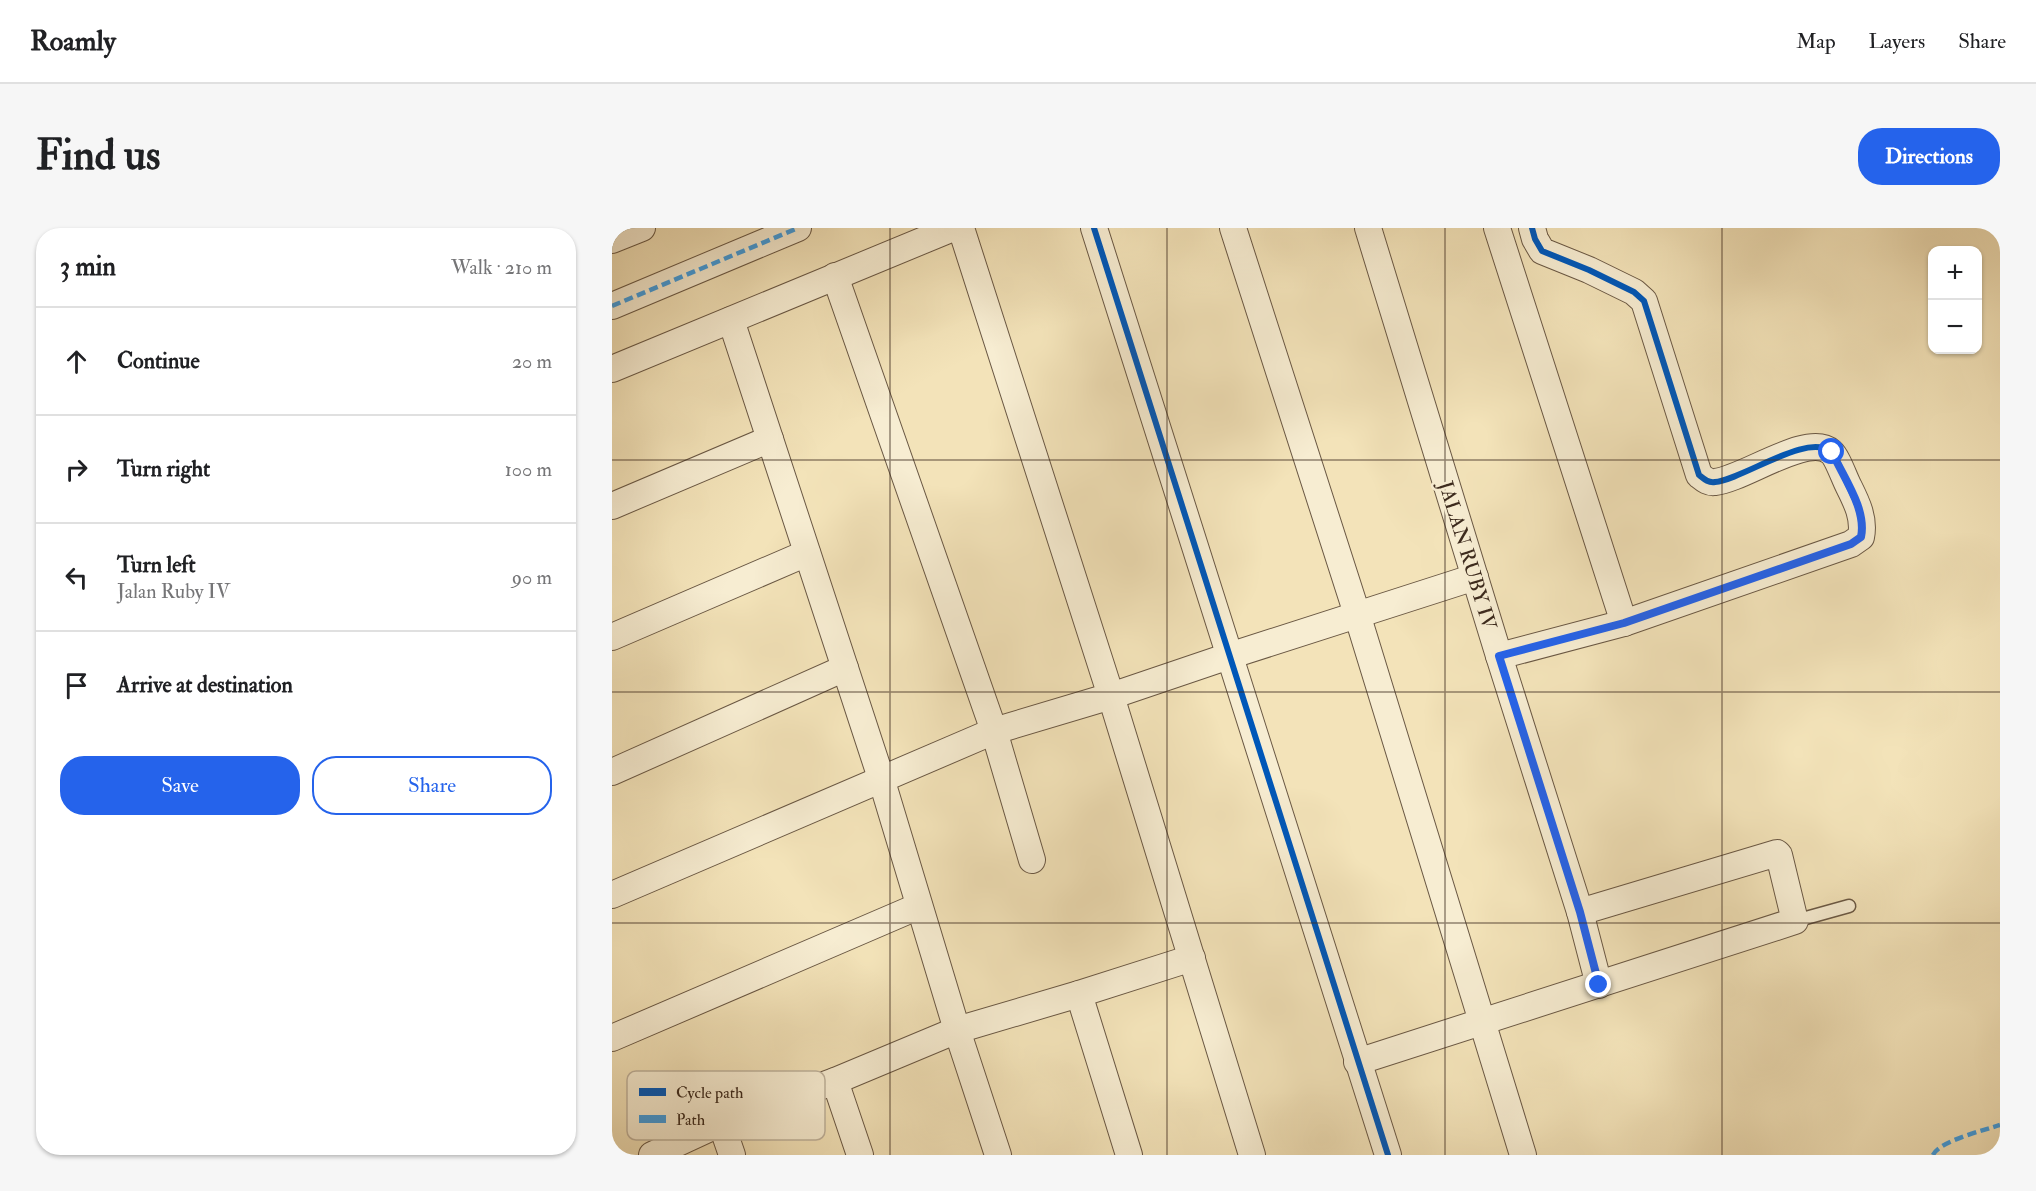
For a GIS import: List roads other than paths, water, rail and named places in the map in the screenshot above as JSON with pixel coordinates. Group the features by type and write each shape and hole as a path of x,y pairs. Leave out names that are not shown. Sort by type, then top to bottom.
{"street":[{"path":"614,235 642,228"},
{"path":"612,306 798,228"},
{"path":"612,369 953,228"},
{"path":"961,228 1111,696 1252,1155"},
{"path":"1094,228 1388,1155"},
{"path":"1233,228 1357,614 1523,1155"},
{"name":"JALAN RUBY IV","path":"1368,228 1580,912 1599,985"},
{"path":"1497,228 1624,623"},
{"path":"1499,656 1624,623 1851,544 1861,537 1864,525 1832,452 1819,446 1805,447 1714,483 1706,481 1699,475 1644,301 1634,292 1542,251 1532,228"},
{"path":"835,276 994,731 1032,860"},
{"path":"731,320 881,778 957,1030 998,1155"},
{"path":"612,506 770,438"},
{"path":"612,637 807,553"},
{"path":"612,895 994,731 1111,696 1475,577"},
{"path":"612,772 845,668"},
{"path":"1357,1062 1796,921 1779,855 1773,852 1580,912"},
{"path":"612,1038 919,906"},
{"path":"825,1085 957,1030 1192,958"},
{"path":"1079,994 1129,1155"},
{"path":"835,1081 860,1155"},
{"path":"652,1155 684,1140"},
{"path":"727,1140 732,1155"}],"lane":[{"path":"1796,921 1849,906"}]}
